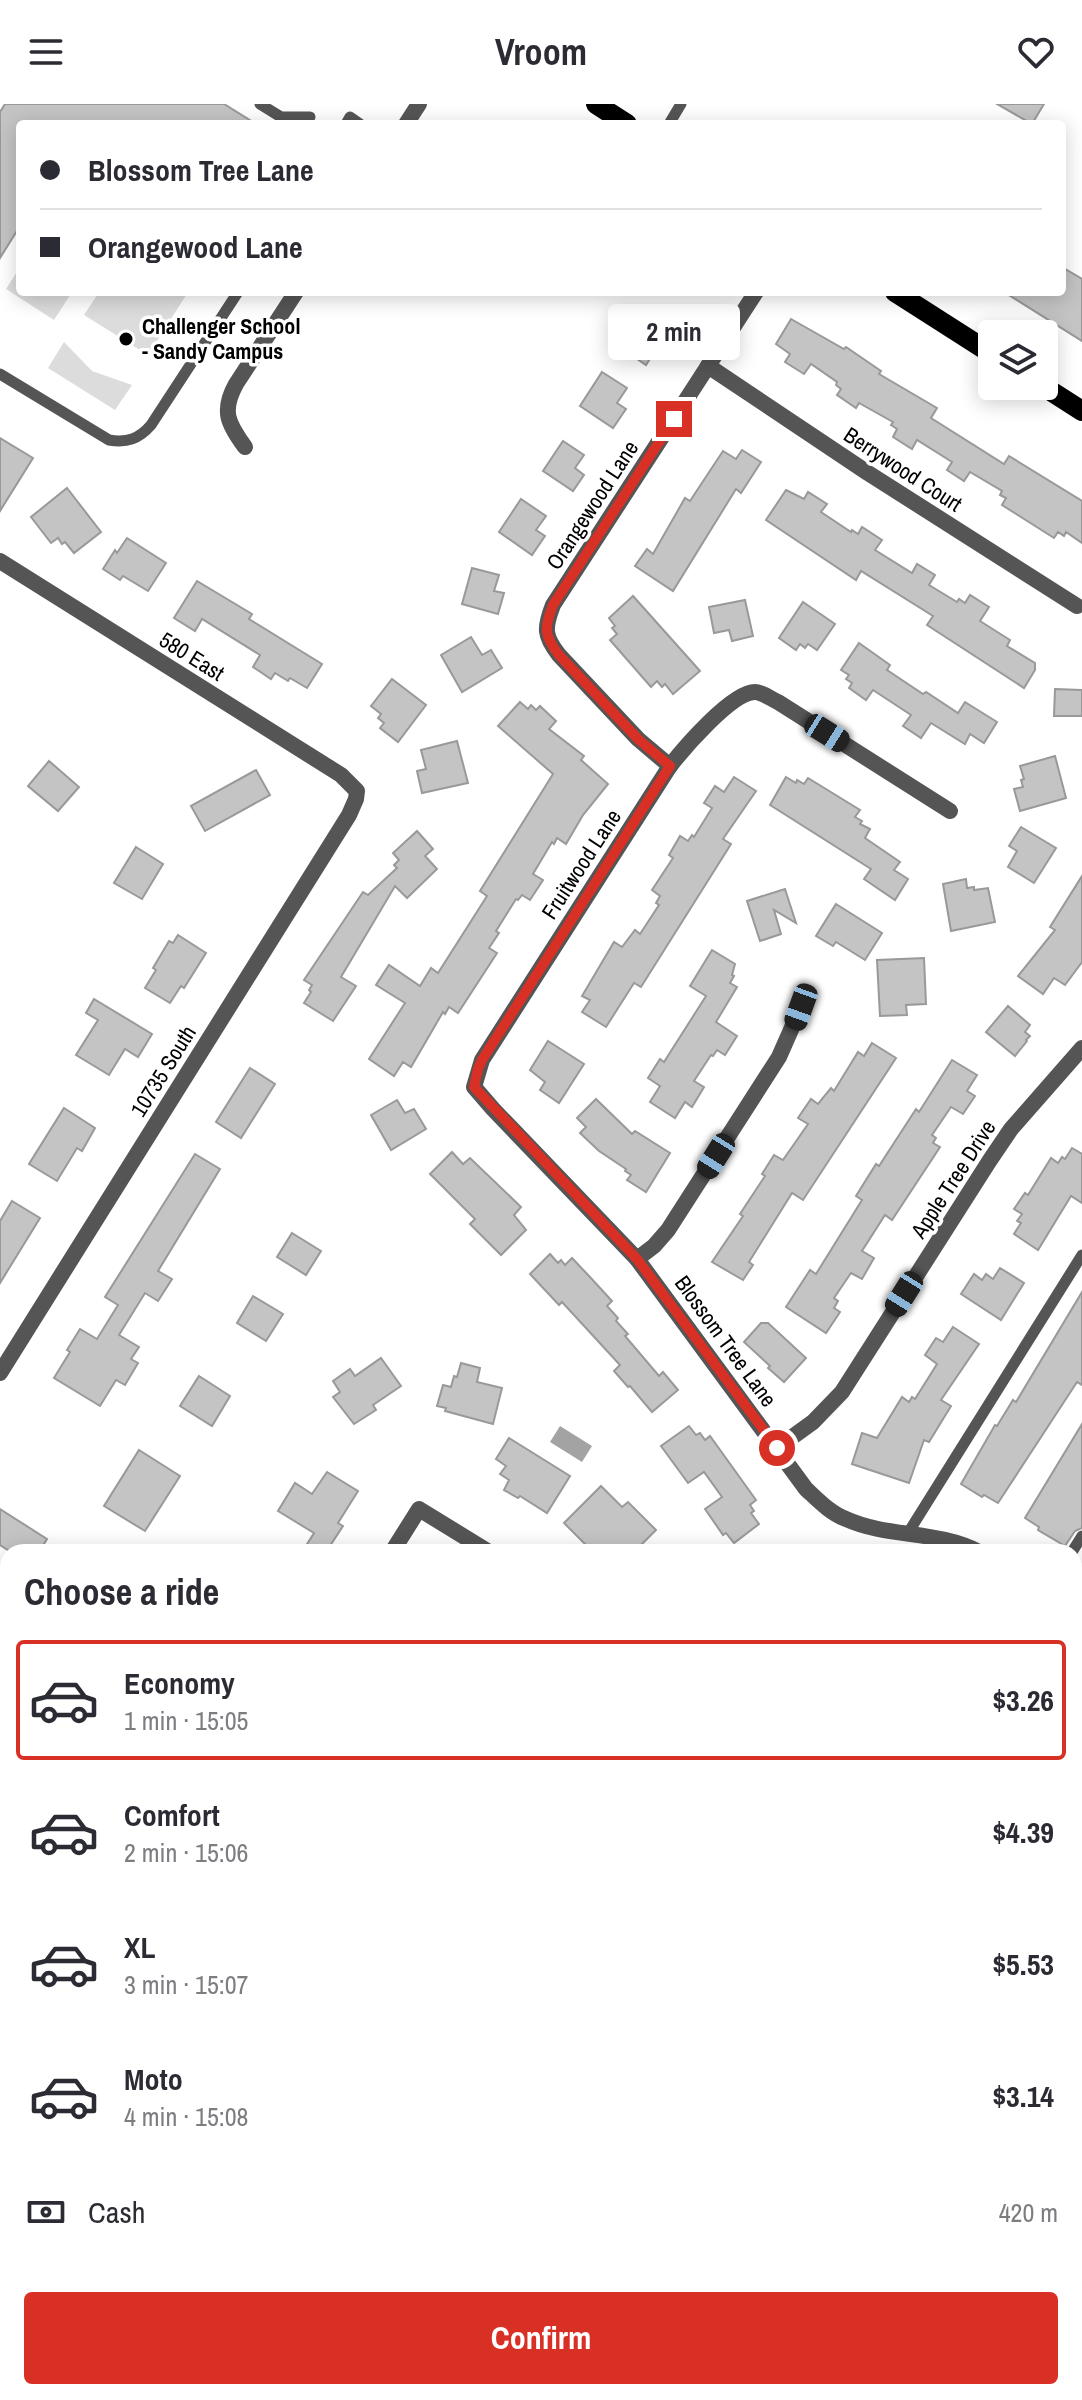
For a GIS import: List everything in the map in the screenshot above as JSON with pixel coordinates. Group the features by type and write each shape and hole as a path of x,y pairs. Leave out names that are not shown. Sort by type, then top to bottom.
{"main road":[{"path":"596,104 621,120"},
{"path":"901,296 978,345"},
{"path":"1058,396 1082,411"}],"street":[{"path":"245,447 231,427 229,399 293,296"},
{"name":"Orangewood Lane","path":"670,766 638,739 559,655 546,632 553,605 753,296"},
{"name":"Berrywood Court","path":"708,366 868,473 1077,606"},
{"name":"580 East","path":"0,561 341,775 357,791"},
{"name":"Fruitwood Lane","path":"474,1087 482,1060 670,766 690,740 734,701 757,692 778,702 950,811"},
{"name":"10735 South","path":"0,1373 349,815 357,791"},
{"path":"637,1259 668,1230 779,1057 801,1007"},
{"name":"Apple Tree Drive","path":"777,1448 813,1422 842,1392 1004,1139 1082,1048"},
{"name":"Blossom Tree Lane","path":"474,1087 637,1259 806,1489 844,1519 867,1527 945,1538 960,1544"},
{"path":"397,1544 419,1509 476,1544"}],"lane":[{"path":"260,104 281,117 310,117"},
{"path":"0,374 109,440 118,442 137,438 151,425 235,296"},
{"path":"908,1533 1082,1255"}],"shaded area":[{"path":"16,273 16,295 6,289"},
{"path":"17,296 69,296 54,320"},
{"path":"96,296 185,296 148,355 84,315"},
{"path":"64,342 92,371 132,385 115,410 48,368"},
{"path":"560,1426 592,1446 582,1462 550,1442"}],"building":[{"path":"5,104 224,104 250,120 16,120 16,232 0,258 0,112"},
{"path":"997,104 1044,104 1034,120 1025,120"},
{"path":"1066,269 1082,279 1082,341 1058,326 1058,320 1049,320 1010,296 1066,296"},
{"path":"642,316 663,329 656,344 658,346 646,365 621,348"},
{"path":"791,319 844,349 846,347 881,371 879,374 937,408 931,418 1004,464 1009,456 1082,501 1082,543 1066,532 1064,536 1058,532 1054,538 1002,505 1006,498 1000,495 1002,491 970,472 964,481 947,470 952,462 917,440 912,449 893,437 897,429 891,425 893,422 859,403 856,408 837,395 841,389 837,382 811,364 804,374 785,362 790,354 776,344"},
{"path":"602,372 627,388 617,403 626,409 613,428 580,406"},
{"path":"0,438 33,458 0,511"},
{"path":"563,441 584,455 575,468 584,475 573,491 543,471"},
{"path":"742,450 761,462 741,493 736,489 673,591 635,566 647,549 653,554 685,498 690,501 723,451 736,459"},
{"path":"67,488 101,532 74,553 58,538 51,543 31,517"},
{"path":"786,490 804,499 808,492 827,504 821,512 851,532 858,534 862,527 882,540 875,550 912,573 917,564 935,575 929,585 957,602 959,599 965,603 970,595 989,607 980,621 1010,640 1007,646 1035,663 1035,670 1024,688 927,625 933,616 861,571 856,580 766,520"},
{"path":"521,499 546,516 536,530 545,536 532,555 499,532"},
{"path":"127,538 166,563 148,591 123,576 120,580 103,569"},
{"path":"472,568 499,575 494,591 504,593 498,614 462,604"},
{"path":"197,581 252,614 249,619 322,664 307,688 275,673 271,679 253,667 260,655 202,619 195,631 174,618"},
{"path":"633,596 700,671 673,694 665,684 662,687 657,681 651,687 610,640 617,634 609,618"},
{"path":"745,600 753,636 732,641 729,630 714,633 709,607"},
{"path":"803,602 835,624 817,650 808,644 805,648 800,644 796,650 779,638"},
{"path":"471,637 482,655 491,650 502,668 462,692 441,655"},
{"path":"859,643 890,665 887,670 923,694 926,692 958,713 965,702 997,722 984,743 970,734 965,744 931,723 921,738 903,726 911,715 873,690 866,700 849,688 852,683 846,679 849,675 841,670"},
{"path":"392,679 426,705 398,742 380,728 384,723 378,718 381,714 371,706"},
{"path":"1055,689 1082,690 1082,716 1054,716"},
{"path":"520,702 528,709 531,705 536,710 540,706 556,721 549,729 584,756 581,760 608,784 583,815 566,844 557,838 554,844 552,842 533,874 543,880 530,900 522,895 516,899 489,948 497,953 458,1013 449,1007 445,1014 443,1012 411,1067 403,1062 394,1076 369,1059 405,1003 376,985 389,965 420,986 431,968 438,973 487,896 480,891 553,774 498,726"},
{"path":"457,741 468,783 422,793 417,771 426,769 421,750"},
{"path":"1055,756 1066,798 1020,811 1014,789 1023,787 1020,766"},
{"path":"49,761 79,787 58,811 28,786"},
{"path":"256,770 270,795 205,831 191,806"},
{"path":"734,777 756,791 723,839 731,844 641,987 634,983 606,1027 582,1012 590,1000 582,996 614,942 622,947 635,930 640,934 659,905 656,903 660,896 652,890 673,858 669,855 680,836 688,841 692,835 694,837 712,808 704,803 715,786 724,792"},
{"path":"786,777 804,784 808,778 860,810 855,817 870,829 865,838 900,862 894,870 908,879 895,900 864,879 871,869 770,805"},
{"path":"1021,827 1056,848 1034,883 1008,867 1017,851 1009,846"},
{"path":"417,831 433,849 425,856 437,869 407,898 395,886 341,977 356,986 333,1021 304,1003 312,985 304,980 363,892 368,895 397,868 394,865 399,860 393,853"},
{"path":"136,847 163,864 142,899 114,883"},
{"path":"1082,876 1082,962 1065,985 1054,978 1043,994 1018,976 1055,930 1050,927"},
{"path":"966,879 967,888 988,888 995,922 951,931 943,884"},
{"path":"785,889 796,923 774,910 781,934 760,941 747,901"},
{"path":"836,904 882,933 865,960 836,942 833,946 816,936"},
{"path":"178,935 206,953 184,988 181,986 170,1003 145,988 169,941 173,943"},
{"path":"712,950 735,964 730,983 737,987 716,1022 737,1036 725,1055 717,1050 711,1055 694,1081 704,1087 692,1107 685,1102 675,1118 650,1102 660,1086 648,1078 660,1059 664,1062 706,996 690,986"},
{"path":"924,958 926,1004 906,1005 907,1015 880,1016 877,960"},
{"path":"94,999 152,1034 138,1057 125,1049 109,1075 76,1055 98,1020 86,1013"},
{"path":"1008,1006 1030,1025 1025,1032 1030,1036 1015,1056 986,1032"},
{"path":"548,1041 584,1064 559,1103 540,1090 545,1082 530,1070"},
{"path":"872,1043 896,1058 803,1200 792,1193 749,1262 753,1265 743,1280 712,1262 743,1216 740,1214 765,1176 762,1174 774,1155 783,1160 808,1124 798,1118 811,1099 818,1104 831,1088 834,1091 858,1052 864,1056"},
{"path":"952,1060 977,1075 967,1091 975,1096 963,1114 951,1107 932,1135 936,1138 933,1143 940,1147 892,1220 885,1215 862,1251 874,1258 862,1279 851,1273 834,1298 838,1301 834,1308 840,1312 826,1333 786,1307 810,1270 816,1274 862,1200 856,1196 876,1164 879,1166 916,1109 919,1112"},
{"path":"250,1068 275,1084 241,1138 216,1122"},
{"path":"596,1099 632,1134 635,1131 670,1153 646,1192 627,1180 631,1175 626,1169 599,1151 580,1133 586,1127 577,1118"},
{"path":"397,1100 405,1113 414,1109 426,1129 391,1150 371,1115"},
{"path":"64,1108 95,1128 82,1151 77,1148 57,1181 29,1164"},
{"path":"1072,1148 1082,1154 1082,1203 1071,1196 1038,1250 1014,1234 1021,1223 1017,1221 1022,1214 1014,1209 1025,1193 1028,1195 1051,1158 1058,1163"},
{"path":"452,1152 463,1164 470,1158 521,1207 514,1215 526,1230 501,1255 470,1224 475,1219 430,1174"},
{"path":"195,1154 220,1169 158,1271 172,1279 158,1301 145,1293 119,1335 139,1347 131,1359 138,1363 125,1385 116,1380 100,1406 54,1378 80,1329 97,1339 118,1305 105,1297"},
{"path":"12,1201 40,1218 0,1283 0,1221"},
{"path":"292,1233 321,1251 306,1275 277,1257"},
{"path":"550,1254 558,1263 561,1260 565,1265 572,1258 589,1276 612,1301 607,1306 628,1334 625,1336 659,1376 663,1372 678,1390 652,1412 614,1371 620,1365 562,1302 559,1305 530,1274"},
{"path":"1000,1268 1024,1283 1001,1320 961,1294 974,1274 982,1280 986,1274 993,1279"},
{"path":"1082,1292 1082,1385 1077,1382 998,1503 984,1495 982,1497 961,1484 995,1425 1013,1400 1016,1402"},
{"path":"253,1296 283,1314 266,1341 237,1323"},
{"path":"761,1323 768,1323 806,1358 784,1382 744,1342"},
{"path":"953,1327 979,1344 941,1400 951,1406 929,1442 924,1440 909,1483 852,1464 862,1433 877,1438 902,1397 909,1402 912,1397 915,1399 937,1364 925,1355 936,1338 943,1342"},
{"path":"381,1358 401,1386 373,1405 376,1410 354,1424 333,1397 340,1392 333,1381 350,1369 355,1376"},
{"path":"461,1363 480,1368 477,1382 502,1388 493,1424 437,1406 443,1385 451,1387"},
{"path":"199,1376 230,1396 212,1426 180,1406"},
{"path":"1082,1424 1082,1528 1075,1531 1066,1544 1062,1544 1025,1518"},
{"path":"689,1426 705,1440 710,1436 756,1500 750,1505 754,1511 751,1513 759,1524 734,1543 726,1533 723,1535 705,1509 722,1497 704,1472 688,1483 661,1446"},
{"path":"509,1438 570,1476 547,1513 504,1490 509,1480 500,1474 506,1466 496,1459"},
{"path":"139,1450 180,1476 145,1531 104,1506"},
{"path":"327,1472 358,1491 338,1523 343,1526 331,1544 307,1544 314,1533 278,1511 295,1483 312,1494"},
{"path":"601,1486 622,1507 628,1502 656,1530 642,1544 585,1544 564,1523"},
{"path":"0,1509 47,1539 44,1544 0,1544"}],"place":[{"name":"Challenger School - Sandy Campus","path":"126,339"}],"route":[{"path":"674,419 553,605 546,632 559,655 638,739 670,766 482,1060 474,1087 637,1259 777,1448"}]}
